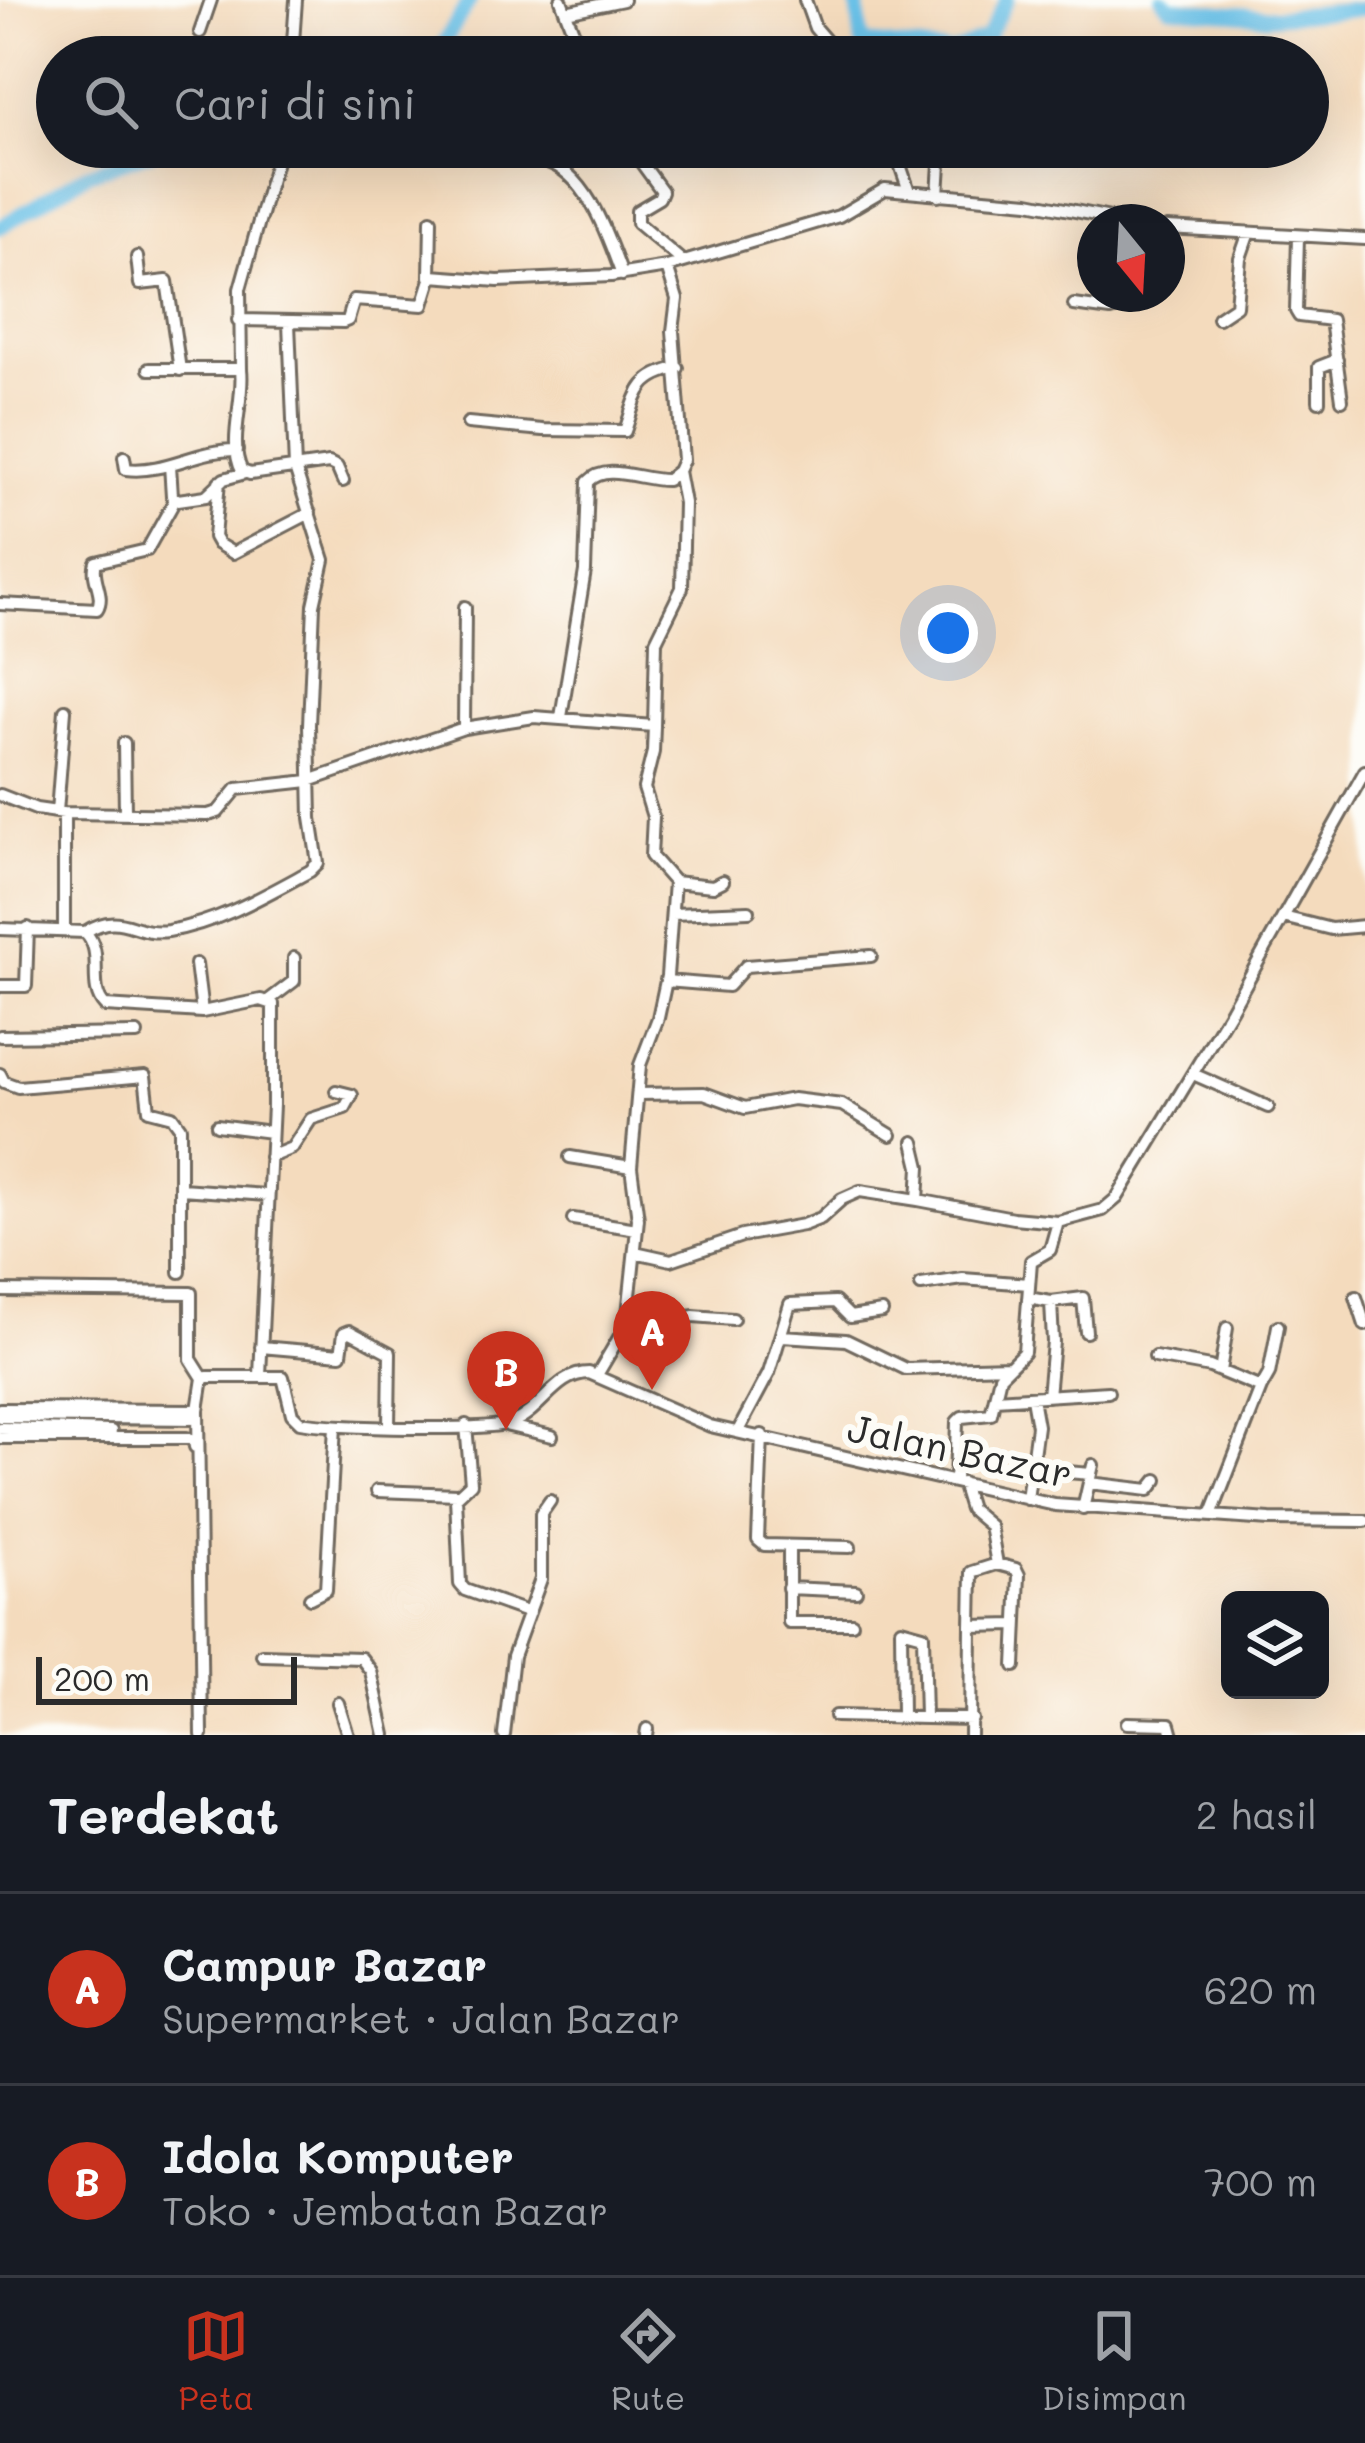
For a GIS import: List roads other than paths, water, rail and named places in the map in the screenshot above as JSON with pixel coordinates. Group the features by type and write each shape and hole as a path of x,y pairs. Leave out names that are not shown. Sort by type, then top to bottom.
{"street":[{"path":"200,32 212,0"},
{"path":"293,36 296,0"},
{"path":"575,36 564,6 623,0"},
{"path":"805,0 822,36"},
{"path":"245,472 237,462 243,394 238,320 243,278 274,168"},
{"path":"558,168 580,182 622,274"},
{"path":"645,168 662,191 637,211 637,223 682,261"},
{"path":"901,168 909,191"},
{"path":"938,195 939,168"},
{"path":"430,277 498,281 667,267 847,213 880,190 1029,202 1077,212"},
{"path":"238,320 346,321 354,300 423,305 430,277 431,220"},
{"path":"1185,230 1365,239"},
{"path":"1219,318 1236,306 1247,235"},
{"path":"1298,237 1296,313 1330,319 1342,400"},
{"path":"136,257 140,284 167,281 180,370"},
{"path":"667,267 677,299 682,588 656,641 654,726 644,788 653,817 651,856 674,882 707,886 723,881"},
{"path":"0,929 85,932 100,922 114,921 160,932 171,930 245,908 310,871 319,860 310,818 309,781 314,605 324,560 295,468 289,323"},
{"path":"1318,401 1319,367 1336,361"},
{"path":"149,368 241,369"},
{"path":"468,423 625,431 647,380 678,368"},
{"path":"124,457 128,470 148,471 198,453 237,451"},
{"path":"176,500 206,496 219,482 245,472 334,464 343,482"},
{"path":"0,604 97,609 101,601 96,562 147,550 176,500 170,465"},
{"path":"561,717 585,571 588,482 606,472 658,480 679,472"},
{"path":"219,482 214,537 233,553 310,513"},
{"path":"464,728 465,607"},
{"path":"64,928 60,812 65,710"},
{"path":"0,795 60,812 213,814 237,790 309,781 464,728 534,717 654,726"},
{"path":"124,742 125,812"},
{"path":"634,1252 671,1259 742,1236 803,1225 860,1192 1058,1222 1113,1203 1193,1074 1365,771"},
{"path":"506,1425 528,1414 575,1374 597,1375 628,1324 637,1229 631,1167 641,1054 658,1018 666,981 674,882"},
{"path":"672,914 749,911"},
{"path":"1283,917 1331,929 1365,926"},
{"path":"0,986 26,986 28,928"},
{"path":"85,932 96,948 101,1003 202,1012 269,1000 294,981 294,958"},
{"path":"666,981 728,986 746,965 871,956"},
{"path":"196,964 202,1012"},
{"path":"260,1375 271,1132 273,1007 269,1000"},
{"path":"0,1036 137,1034"},
{"path":"0,1074 4,1082 18,1087 143,1074 149,1110 178,1121 179,1272"},
{"path":"1193,1074 1268,1107"},
{"path":"270,1157 292,1148 310,1119 345,1108 352,1095 336,1091"},
{"path":"639,1094 704,1093 745,1108 794,1099 842,1105 891,1135"},
{"path":"217,1125 271,1132"},
{"path":"914,1142 920,1167 918,1200"},
{"path":"570,1157 631,1167"},
{"path":"181,1189 267,1195"},
{"path":"572,1219 637,1229"},
{"path":"997,1564 989,1526 970,1509 959,1482 957,1422 962,1417 988,1415 1000,1376 1024,1352 1031,1262 1050,1250 1058,1222"},
{"path":"922,1285 963,1279 1029,1284"},
{"path":"0,1291 191,1293 191,1359 202,1378 198,1414 200,1735"},
{"path":"1356,1297 1365,1325"},
{"path":"1028,1298 1051,1302 1084,1298 1086,1332"},
{"path":"738,1431 769,1373 792,1303 835,1302 850,1317"},
{"path":"1048,1396 1051,1302"},
{"path":"850,1317 882,1312"},
{"path":"628,1324 670,1325 693,1316 733,1319"},
{"path":"847,1340 850,1317"},
{"path":"1211,1516 1269,1375 1278,1326"},
{"path":"1220,1371 1227,1328"},
{"path":"261,1347 341,1354 344,1333 349,1331 385,1347 392,1360 389,1426"},
{"path":"782,1336 847,1340 906,1369 1009,1366"},
{"path":"1155,1357 1220,1371 1261,1388"},
{"name":"Jalan Bazar","path":"597,1375 695,1421 738,1431 760,1446 1027,1499 1083,1509 1365,1521"},
{"path":"202,1378 285,1378 295,1419 335,1426 506,1425 552,1436"},
{"path":"995,1399 1108,1392"},
{"path":"1027,1499 1037,1426 1032,1398"},
{"path":"0,1413 198,1414"},
{"path":"377,1491 457,1494 469,1488 466,1425"},
{"path":"310,1598 326,1590 335,1426"},
{"path":"0,1428 198,1433"},
{"path":"0,1438 194,1441 200,1735"},
{"path":"760,1446 758,1540 764,1545 850,1547"},
{"path":"1031,1469 1091,1474 1149,1490 1156,1480"},
{"path":"1083,1509 1091,1474"},
{"path":"457,1494 460,1584 527,1612"},
{"path":"504,1735 513,1656 542,1579 542,1514 550,1501"},
{"path":"789,1546 789,1623 852,1623"},
{"path":"970,1735 972,1572 997,1564 1016,1569 1019,1575 1015,1666"},
{"path":"788,1588 856,1591"},
{"path":"971,1625 1015,1625"},
{"path":"902,1717 902,1629 923,1636 926,1717"},
{"path":"262,1655 361,1658 371,1671 385,1735"},
{"path":"338,1703 348,1735"},
{"path":"835,1715 971,1719"},
{"path":"1126,1723 1170,1724 1173,1735"}],"waterway":[{"path":"448,36 470,0"},
{"path":"857,0 861,36"},
{"path":"988,36 1007,0"},
{"path":"1163,0 1170,7 1266,17 1365,9"},
{"path":"0,227 105,168"}],"place":[{"name":"Campur Bazar","path":"652,1390"},
{"name":"Idola Komputer","path":"506,1430"}]}
